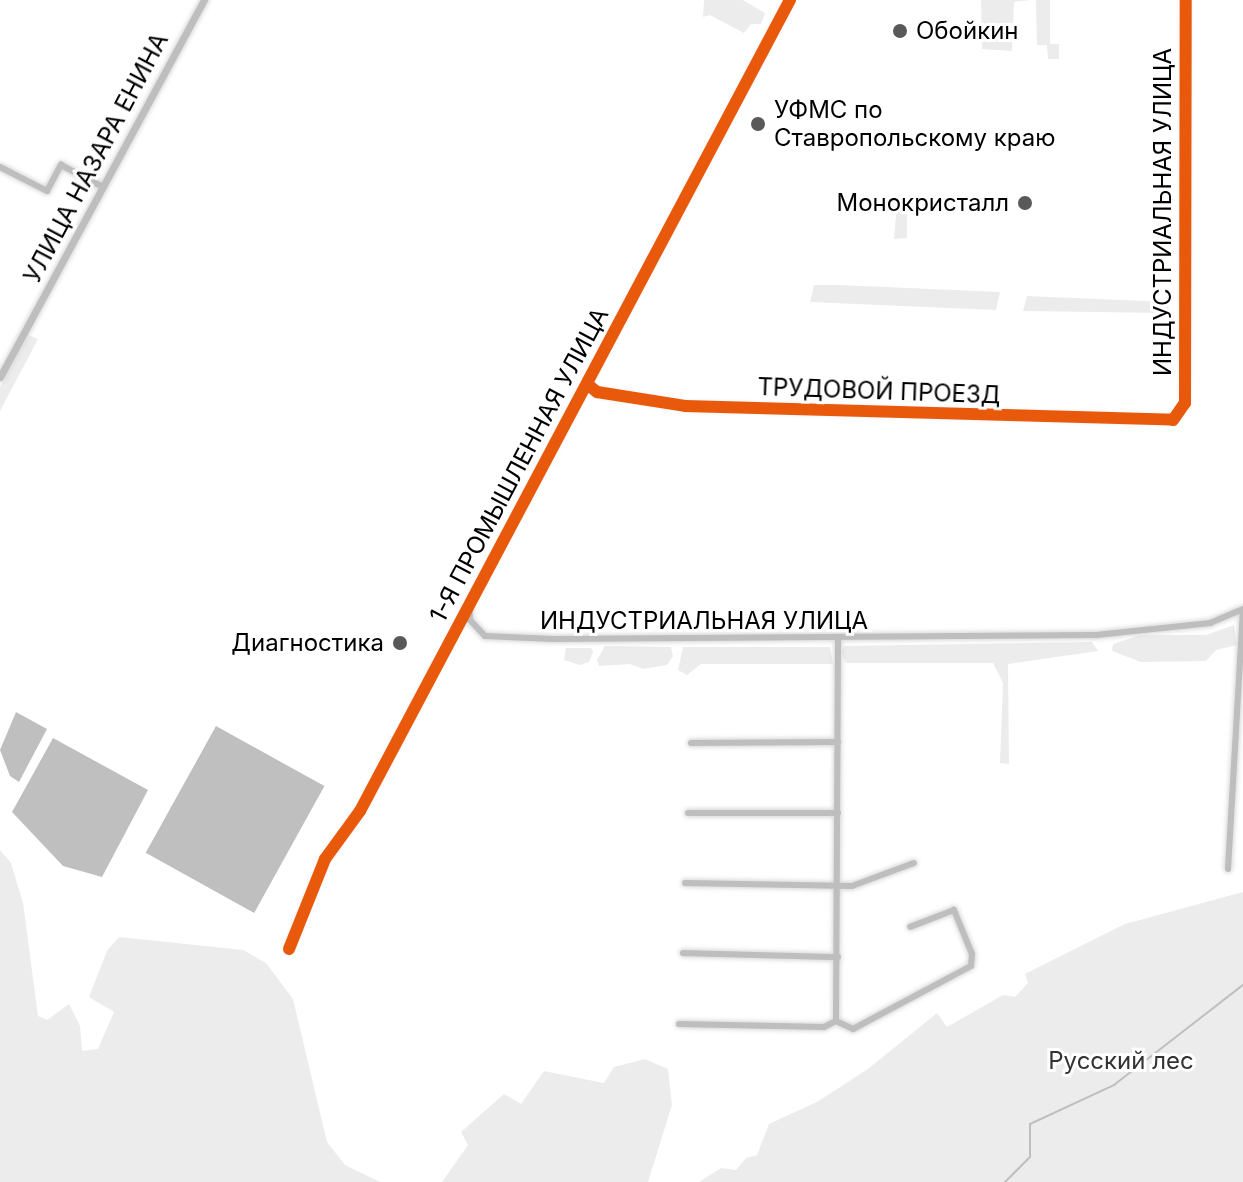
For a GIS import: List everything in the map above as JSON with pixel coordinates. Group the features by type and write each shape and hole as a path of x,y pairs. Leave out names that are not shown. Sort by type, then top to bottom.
{"main road":[{"name":"УЛИЦА НАЗАРА ЕНИНА","path":"0,377 204,0"}],"street":[{"name":"1-Я ПРОМЫШЛЕННАЯ УЛИЦА","path":"289,949 325,859 360,811 790,0"},
{"name":"ИНДУСТРИАЛЬНАЯ УЛИЦА","path":"1173,420 1185,403 1186,0"},
{"path":"0,167 47,191 61,165 103,187"},
{"name":"ТРУДОВОЙ ПРОЕЗД","path":"587,384 597,393 685,406 1173,420"},
{"name":"ИНДУСТРИАЛЬНАЯ УЛИЦА","path":"469,606 476,629 501,638 838,639 1105,634 1210,623 1243,610 1228,869"},
{"path":"836,1021 838,639"},
{"path":"691,743 838,742"},
{"path":"688,813 838,813"},
{"path":"685,883 861,885 914,863"},
{"path":"836,1021 853,1029 971,966 972,954 954,910 910,927"},
{"path":"683,953 838,957"},
{"path":"679,1024 824,1027 836,1021"}],"green space":[{"path":"704,0 743,0 765,13 761,24 751,24 744,33 710,15 703,17"},
{"path":"981,0 1031,0 1014,2 1012,51 982,49"},
{"path":"1036,0 1050,0 1050,44 1059,44 1059,59 1048,59 1047,45 1037,45"},
{"path":"907,203 907,238 894,239 897,204"},
{"path":"814,285 1000,292 996,310 810,302"},
{"path":"1027,296 1168,302 1169,313 1023,311"},
{"path":"28,335 38,339 0,411 0,387"},
{"path":"1234,625 1237,645 1216,650 1206,661 1141,662 1112,651 1113,644 1141,635 1206,635"},
{"path":"1092,642 1098,651 1008,664 1009,764 1000,763 1003,683 993,663 846,663 841,653 844,646"},
{"path":"605,646 671,647 673,656 667,665 643,669 630,664 599,666 597,660"},
{"path":"683,647 830,647 833,664 701,664 687,675 678,670"},
{"path":"566,648 591,648 593,652 589,662 580,665 564,660"},
{"path":"0,850 11,863 23,903 38,1016 47,1020 69,1004 80,1026 82,1051 98,1049 114,1012 89,997 107,951 119,937 243,950 266,963 293,999 327,1142 345,1165 380,1182 0,1182"},
{"name":"Русский лес","path":"1243,892 1243,1182 699,1182 721,1168 736,1170 746,1158 757,1155 769,1124 817,1102 868,1069 937,1013 947,1027 1003,995 1015,997 1028,983 1025,974 1125,924"},
{"path":"645,1059 668,1069 672,1105 648,1182 442,1182 468,1145 461,1132 504,1094 521,1104 544,1071 604,1083 614,1067"}],"shaded area":[{"path":"16,712 47,729 19,782 10,776 0,750"},
{"path":"216,726 324,786 254,913 146,853"},
{"path":"53,738 148,790 102,877 63,866 12,812"}],"waterway":[{"path":"1005,1182 1030,1157 1030,1124 1114,1085 1243,985"}],"cycle path":[{"path":"289,949 325,859 360,811 790,0"},
{"path":"587,384 597,392 685,406 1173,420 1185,403 1186,0"}],"place":[{"name":"Обойкин","path":"900,31"},
{"name":"УФМС по Ставропольскому краю","path":"758,124"},
{"name":"Монокристалл","path":"1025,203"},
{"name":"Диагностика","path":"400,643"}]}
